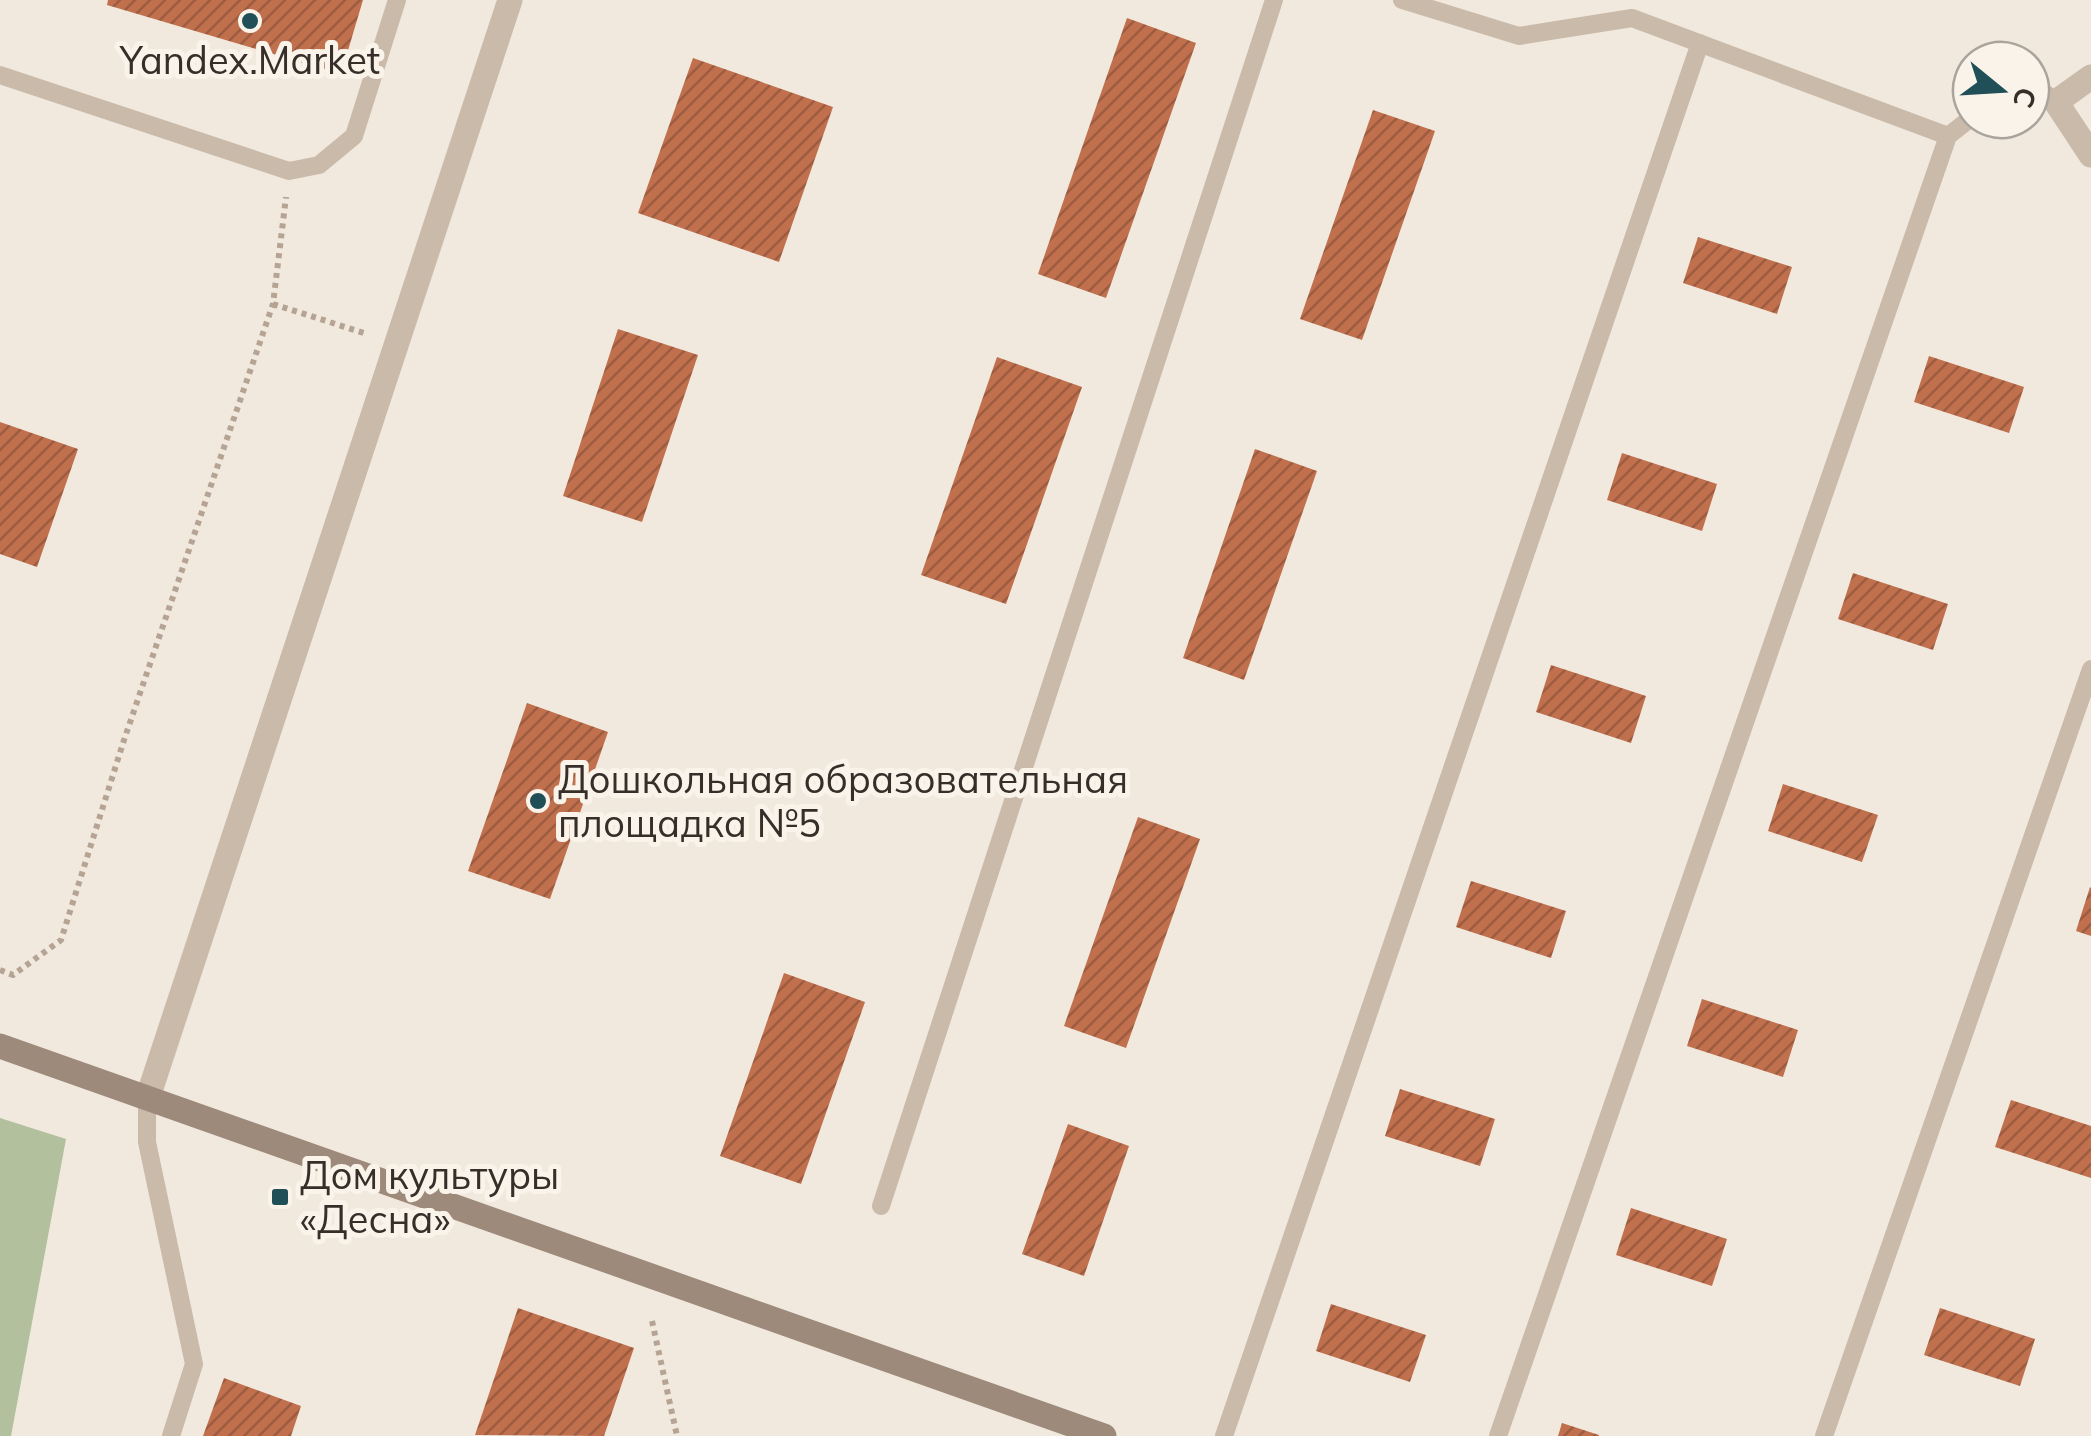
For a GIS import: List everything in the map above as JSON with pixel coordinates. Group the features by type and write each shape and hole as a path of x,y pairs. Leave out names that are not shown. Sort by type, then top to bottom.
{"street":[{"path":"147,1100 510,0"},
{"path":"2091,77 2056,102 2091,155"},
{"path":"0,1046 147,1100 298,1148 1104,1436"}],"lane":[{"path":"0,75 289,171 319,165 354,136 397,0"},
{"path":"881,1206 1274,0"},
{"path":"1402,0 1519,36 1632,18 1948,136"},
{"path":"1224,1436 1700,43"},
{"path":"2051,98 2056,102"},
{"path":"1498,1436 1951,134"},
{"path":"1824,1436 2091,669"},
{"path":"147,1100 147,1142 194,1364 171,1436"}],"path":[{"path":"0,970 13,975 62,940 124,740 273,304 289,171"},
{"path":"273,304 396,343"},
{"path":"652,1322 677,1436"}],"green space":[{"path":"0,1118 66,1139 11,1436 0,1436"}],"building":[{"path":"108,0 363,0 341,74 107,5"},
{"path":"1127,18 1196,43 1106,298 1038,274"},
{"path":"693,58 833,107 779,262 638,213"},
{"path":"1373,110 1435,131 1362,340 1300,319"},
{"path":"1698,237 1792,267 1777,314 1683,283"},
{"path":"618,329 698,355 642,522 563,496"},
{"path":"1929,356 2024,387 2009,433 1914,402"},
{"path":"997,357 1082,387 1006,604 921,575"},
{"path":"0,422 78,449 37,567 0,554"},
{"path":"1255,449 1317,471 1244,680 1183,658"},
{"path":"1622,453 1717,484 1702,531 1607,500"},
{"path":"1853,573 1948,604 1933,650 1838,619"},
{"path":"1551,665 1646,696 1631,743 1536,712"},
{"name":"Дошкольная образовательная площадка №5","path":"527,703 608,732 550,899 468,871"},
{"path":"1783,784 1878,815 1862,862 1768,831"},
{"path":"1138,817 1200,839 1126,1048 1064,1026"},
{"path":"1471,881 1566,911 1551,958 1456,927"},
{"path":"2091,888 2091,936 2076,931"},
{"path":"784,973 865,1002 801,1184 720,1156"},
{"path":"1702,999 1798,1030 1783,1077 1687,1046"},
{"path":"1400,1089 1495,1119 1480,1166 1385,1136"},
{"path":"2011,1100 2091,1126 2091,1178 1995,1147"},
{"path":"1068,1124 1129,1146 1084,1276 1022,1254"},
{"path":"1631,1208 1727,1239 1712,1286 1616,1255"},
{"path":"1331,1304 1426,1335 1410,1382 1316,1351"},
{"path":"518,1308 634,1348 604,1436 475,1435"},
{"path":"1940,1308 2035,1339 2020,1386 1924,1355"},
{"path":"224,1378 301,1406 291,1436 203,1436"},
{"path":"1562,1423 1599,1435 1599,1436 1558,1436"}],"place":[{"name":"Yandex.Market","path":"250,21"},
{"name":"Дошкольная образовательная площадка №5","path":"538,801"},
{"name":"Дом культуры «Десна»","path":"280,1197"}]}
